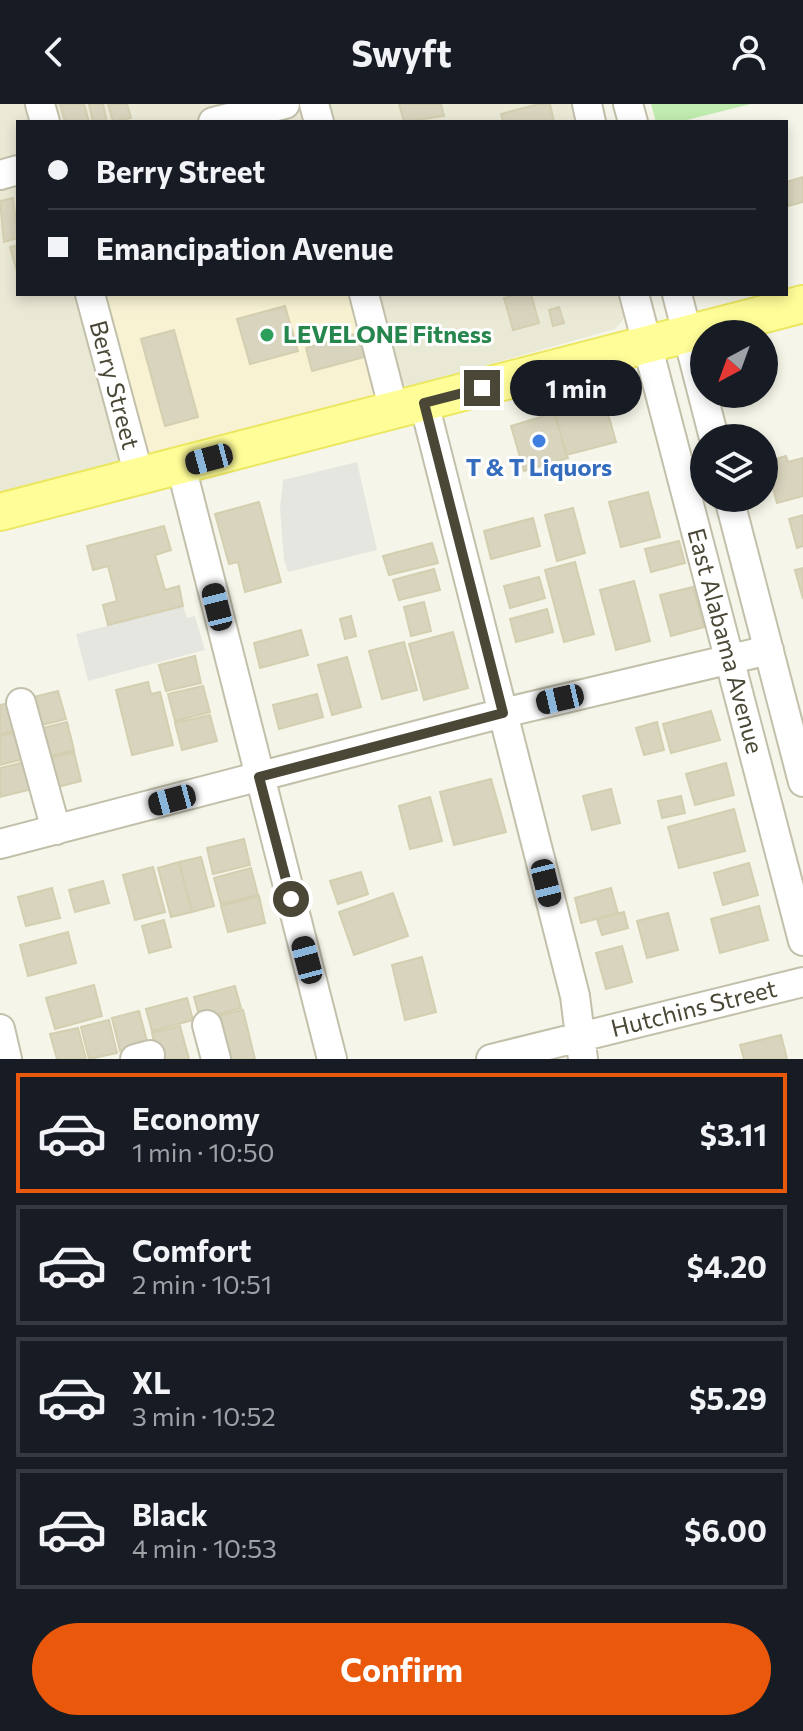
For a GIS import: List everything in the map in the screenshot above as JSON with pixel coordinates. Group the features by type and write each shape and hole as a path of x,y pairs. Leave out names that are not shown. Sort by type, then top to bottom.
{"main road":[{"path":"0,512 803,304"}],"street":[{"path":"221,120 285,104"},
{"name":"Berry Street","path":"91,296 139,476"},
{"path":"365,296 409,407 503,713 575,996 581,1049"},
{"name":"East Alabama Avenue","path":"635,296 728,660 769,801 803,941"},
{"path":"677,296 710,424"},
{"path":"181,466 332,1059"},
{"name":"East Alabama Avenue","path":"733,512 803,782"},
{"path":"0,844 503,713 769,650"},
{"path":"21,703 56,830"},
{"name":"Hutchins Street","path":"491,1059 581,1049 803,982"},
{"path":"198,1059 199,1026 216,1059"},
{"path":"0,1029 7,1059"}],"shaded area":[{"path":"0,104 579,104 583,120 16,120 16,296 109,296 100,298 123,452 115,466 0,497"},
{"path":"111,296 352,296 375,393 371,397 156,456 144,449 100,299"},
{"path":"374,296 625,296 629,313 615,329 408,387 399,382"},
{"path":"357,462 377,550 288,572 284,560 280,508 283,480"},
{"path":"183,606 187,618 195,616 205,650 88,681 76,634"}],"green space":[{"path":"651,104 751,104 687,120 655,120"}],"building":[{"path":"60,104 84,104 88,120 64,120"},
{"path":"89,104 103,104 107,120 93,120"},
{"path":"108,104 127,104 131,118 112,120"},
{"path":"399,104 441,104 444,116 403,120"},
{"path":"550,104 554,120 502,120 501,114"},
{"path":"803,177 803,202 788,206 788,181"},
{"path":"13,198 16,222 16,239 4,242 0,201"},
{"path":"16,246 16,268 10,247"},
{"path":"532,296 539,323 513,330 504,298"},
{"name":"LEVELONE Fitness","path":"285,306 298,351 250,364 237,319"},
{"path":"559,307 564,323 553,326 549,310"},
{"path":"174,330 198,417 165,426 141,339"},
{"path":"362,332 368,356 312,371 306,348"},
{"path":"605,403 616,442 566,455 556,416"},
{"name":"T & T Liquors","path":"554,413 568,458 524,471 511,426"},
{"path":"786,456 788,462 803,458 803,496 778,503 778,458"},
{"path":"648,492 660,537 621,547 609,502"},
{"path":"259,502 281,582 245,592 238,562 229,564 215,514"},
{"path":"573,508 585,553 557,561 545,515"},
{"path":"803,515 803,546 797,548 789,519"},
{"path":"533,518 540,546 491,559 484,531"},
{"path":"164,526 171,550 155,555 165,590 179,586 183,606 108,625 103,605 117,601 108,566 93,570 87,546"},
{"path":"679,541 685,563 651,572 645,549"},
{"path":"432,543 438,563 389,575 383,556"},
{"path":"575,562 594,634 564,642 545,570"},
{"path":"803,568 803,599 795,570"},
{"path":"434,569 440,590 399,600 393,580"},
{"path":"539,577 545,598 510,608 504,586"},
{"path":"634,581 650,641 616,650 600,590"},
{"path":"693,587 704,627 671,636 660,595"},
{"path":"424,602 431,631 411,636 404,607"},
{"path":"547,609 553,632 516,642 510,619"},
{"path":"351,616 356,636 345,639 340,619"},
{"path":"301,630 308,655 260,668 254,643"},
{"path":"453,632 468,688 424,700 409,644"},
{"path":"404,642 417,690 382,699 369,651"},
{"path":"195,656 201,683 166,691 159,665"},
{"path":"347,657 361,707 332,715 318,665"},
{"path":"148,682 151,694 160,692 173,745 132,755 116,690"},
{"path":"203,686 210,712 175,721 168,694"},
{"path":"58,691 66,719 38,726 30,698"},
{"path":"317,694 323,717 279,729 273,705"},
{"path":"10,703 17,730 0,734 0,705"},
{"path":"711,711 720,740 671,753 663,724"},
{"path":"210,715 217,741 182,750 175,723"},
{"path":"67,722 74,750 46,757 39,729"},
{"path":"657,722 664,750 644,755 636,728"},
{"path":"17,732 24,759 0,765 0,736"},
{"path":"74,752 81,781 54,788 46,759"},
{"path":"25,762 32,789 0,797 0,768"},
{"path":"726,763 734,795 695,805 686,774"},
{"path":"491,779 506,832 454,845 440,792"},
{"path":"611,789 620,823 592,830 583,796"},
{"path":"681,796 685,813 662,818 658,801"},
{"path":"430,797 442,841 410,849 399,806"},
{"path":"734,809 745,851 679,868 668,827"},
{"path":"244,839 250,865 213,874 207,848"},
{"path":"201,857 214,906 192,912 179,862"},
{"path":"179,862 192,912 171,917 158,868"},
{"path":"749,863 758,895 723,905 714,873"},
{"path":"153,867 165,912 135,920 123,875"},
{"path":"251,868 258,895 221,904 214,878"},
{"path":"361,872 368,894 338,904 330,881"},
{"path":"103,881 109,903 75,912 69,890"},
{"path":"52,888 60,918 26,926 18,897"},
{"path":"611,888 618,913 581,923 575,898"},
{"path":"393,893 408,936 354,955 339,912"},
{"path":"259,896 265,923 228,932 221,906"},
{"path":"759,906 768,940 720,953 711,919"},
{"path":"624,912 628,928 602,935 597,919"},
{"path":"668,913 678,950 647,958 637,921"},
{"path":"164,920 171,947 149,953 142,926"},
{"path":"68,932 76,963 28,976 20,945"},
{"path":"622,946 632,982 606,989 596,953"},
{"path":"422,957 436,1012 405,1020 392,965"},
{"path":"94,985 102,1016 55,1029 46,998"},
{"path":"235,986 241,1008 200,1019 194,997"},
{"path":"187,998 193,1020 152,1031 146,1009"},
{"path":"243,1010 255,1059 225,1059 214,1017"},
{"path":"139,1011 148,1045 120,1051 112,1018"},
{"path":"109,1020 117,1053 89,1059 81,1027"},
{"path":"180,1026 189,1059 158,1059 152,1033"},
{"path":"78,1028 86,1059 57,1059 50,1034"},
{"path":"781,1035 787,1059 744,1059 740,1045"}],"place":[{"name":"LEVELONE Fitness","path":"267,335"},
{"name":"T & T Liquors","path":"539,441"}],"route":[{"path":"291,899 259,777 503,713 424,403 482,388"}]}
